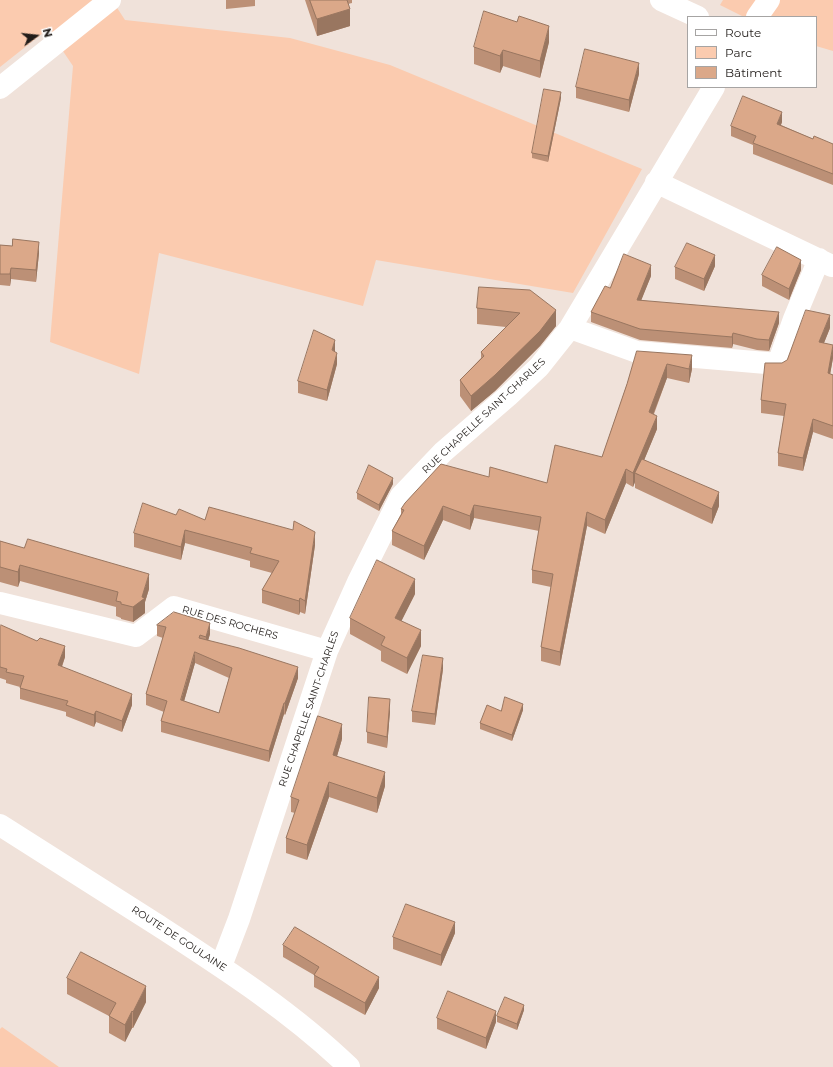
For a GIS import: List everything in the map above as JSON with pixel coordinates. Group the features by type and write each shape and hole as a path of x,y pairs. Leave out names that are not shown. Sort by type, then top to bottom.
{"street":[{"path":"0,88 110,0"},
{"path":"661,0 696,16"},
{"path":"758,16 769,0"},
{"name":"RUE CHAPELLE SAINT-CHARLES","path":"221,966 239,919 327,651 358,582 401,496 443,452 539,367 570,328 713,88"},
{"path":"570,328 637,352 778,364 794,318 826,263 656,182"},
{"name":"RUE DES ROCHERS","path":"0,603 136,636 174,607 327,651"},
{"name":"ROUTE DE GOULAINE","path":"0,825 221,966 261,994 327,1046 349,1067"}],"green space":[{"path":"0,0 112,0 125,20 290,38 390,65 642,169 573,293 376,260 363,306 159,253 139,374 50,342 73,66 48,29 0,67"},
{"path":"723,0 833,0 833,51 817,46 817,16 742,16 720,5"},
{"path":"2,1027 59,1067 0,1067 0,1029"}],"building":[{"path":"310,0 347,0 350,9 317,19"},
{"path":"484,11 517,22 519,16 549,26 540,61 503,50 500,56 474,47"},
{"path":"585,49 639,63 629,100 576,87"},
{"path":"544,89 561,92 548,156 532,153"},
{"path":"743,96 782,112 777,124 813,139 814,136 833,144 833,174 753,143 756,136 731,126"},
{"path":"13,239 39,242 36,270 11,268 10,274 0,274 0,245 12,246"},
{"path":"687,243 715,255 704,279 675,267"},
{"path":"777,247 801,260 789,289 762,275"},
{"path":"624,254 651,265 637,300 779,312 769,340 757,339 733,333 732,337 640,329 591,312 605,286 610,288"},
{"path":"479,287 530,290 556,310 540,331 471,396 460,380 484,356 481,352 520,313 477,308"},
{"path":"806,310 830,315 819,342 833,345 828,373 833,375 833,426 813,419 803,458 778,453 786,404 761,400 765,363 782,363 787,360"},
{"path":"314,330 335,340 332,350 337,353 327,390 298,381"},
{"path":"637,351 692,355 689,369 667,364 649,412 657,416 633,473 626,469 605,520 587,512 560,652 541,647 553,574 532,570 541,517 474,505 470,516 443,506 424,546 392,531 404,510 401,509 405,503 441,464 489,477 490,467 547,483 555,445 602,457"},
{"path":"642,459 719,492 712,509 635,473"},
{"path":"369,465 393,478 379,505 357,493"},
{"path":"143,503 176,515 179,509 205,520 209,507 293,530 294,521 315,532 305,601 300,598 299,601 262,590 279,561 250,553 252,548 185,530 181,547 134,533"},
{"path":"28,539 149,574 142,597 145,598 133,607 116,601 118,592 20,565 18,572 0,567 0,541 24,548"},
{"path":"377,560 415,579 395,618 421,630 407,658 381,645 385,637 350,618"},
{"path":"174,612 210,623 206,637 200,635 199,638 239,648 298,667 284,703 269,751 161,721 167,701 146,694 166,627 157,625","holes":["195,652 232,668 219,713 181,700"]},
{"path":"1,625 37,641 40,638 65,646 58,665 132,694 122,721 96,711 94,715 66,705 68,701 20,688 24,676 6,672 7,669 0,667"},
{"path":"423,655 443,658 435,714 412,711"},
{"path":"369,697 390,699 387,737 367,732"},
{"path":"505,697 523,704 512,735 480,723 487,705 501,711"},
{"path":"318,716 342,724 333,755 385,772 377,798 329,782 307,845 286,838 299,800 291,797"},
{"path":"406,904 455,922 441,955 393,937"},
{"path":"295,927 379,977 365,1003 314,975 319,967 283,945"},
{"path":"81,952 146,986 125,1025 109,1016 116,1003 67,978"},
{"path":"448,991 496,1011 486,1038 437,1018"},
{"path":"505,997 524,1005 517,1024 497,1016"}]}
